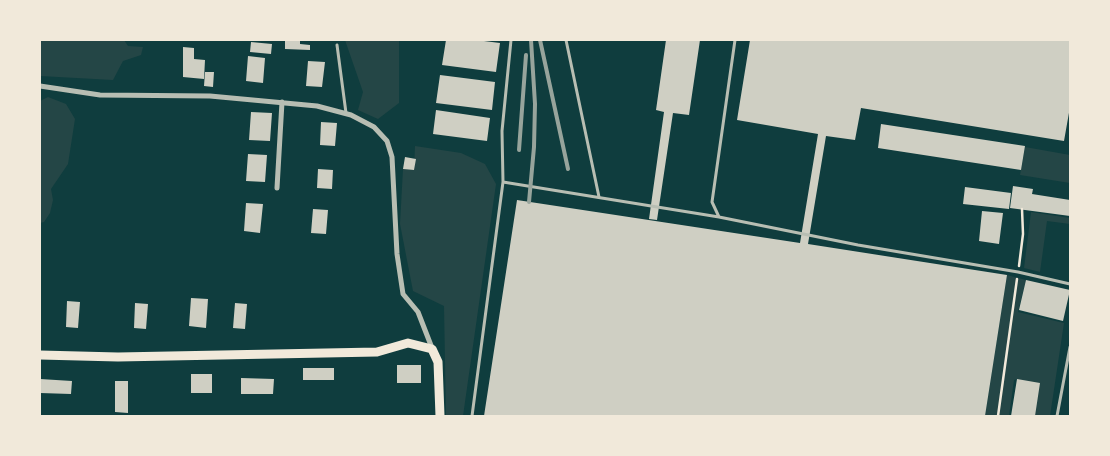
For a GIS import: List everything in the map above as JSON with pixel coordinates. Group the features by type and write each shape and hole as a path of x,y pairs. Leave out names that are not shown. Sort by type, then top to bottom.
{"main road":[{"path":"40,355 118,357 377,352 408,343 432,349 438,362 440,416"}],"street":[{"path":"40,86 100,95 210,96 317,106 346,114 374,128 387,142 394,174 397,254 403,294 418,312 432,349"},
{"path":"277,188 282,102"}],"lane":[{"path":"472,416 503,182 502,131 511,40"},
{"path":"566,40 599,197"},
{"path":"719,217 712,202 735,40"},
{"path":"337,44 346,114"},
{"path":"503,182 719,217 858,245 1018,272 1070,284"},
{"path":"1057,416 1070,346"}],"path":[{"path":"998,416 1023,234 1022,209"}],"shaded area":[{"path":"40,40 124,40 128,46 143,47 141,55 123,61 113,80 40,76"},
{"path":"345,40 399,40 399,103 378,119 358,110 363,92"},
{"path":"48,97 66,104 75,119 68,164 51,189 53,200 50,213 44,222 40,223 40,101"},
{"path":"415,146 461,153 485,164 496,184 463,416 446,416 444,306 413,291 400,224 403,169 414,170"},
{"path":"1025,147 1070,155 1070,183 1020,175"},
{"path":"1031,212 1070,218 1070,224 1047,221 1040,272 1024,268"},
{"path":"1007,275 1026,280 1018,312 1064,323 1050,416 1035,416 1017,379 1014,380 1009,416 985,416"}],"building":[{"path":"285,40 300,41 300,44 310,45 310,50 285,49"},
{"path":"446,40 476,40 500,43 496,72 442,65"},
{"path":"666,40 700,40 689,115 673,113 657,220 649,219 664,112 656,110"},
{"path":"750,40 1070,40 1070,107 1064,141 861,108 855,140 826,136 808,244 1007,275 985,416 484,416 517,200 800,243 818,134 737,120"},
{"path":"251,42 272,44 271,54 250,52"},
{"path":"183,47 194,48 194,59 205,60 204,79 183,77"},
{"path":"248,56 265,58 263,83 246,81"},
{"path":"308,61 325,62 322,87 306,86"},
{"path":"205,72 214,72 213,87 204,86"},
{"path":"440,75 495,82 492,110 436,103"},
{"path":"436,110 490,118 487,141 433,134"},
{"path":"251,112 272,113 270,141 249,140"},
{"path":"321,122 337,123 335,146 320,145"},
{"path":"881,124 1025,146 1021,170 878,148"},
{"path":"248,154 267,155 265,182 246,181"},
{"path":"405,157 416,159 414,170 403,169"},
{"path":"318,169 333,170 332,189 317,188"},
{"path":"1013,186 1033,189 1032,194 1070,200 1070,216 1010,208"},
{"path":"965,187 1011,193 1009,209 963,204"},
{"path":"246,203 263,204 260,233 244,231"},
{"path":"313,209 328,210 326,234 311,233"},
{"path":"982,211 1003,213 999,244 979,241"},
{"path":"1026,280 1070,290 1063,321 1019,310"},
{"path":"191,298 208,299 206,328 189,326"},
{"path":"67,301 80,302 78,328 66,327"},
{"path":"135,303 148,304 146,329 134,328"},
{"path":"235,303 247,304 245,329 233,328"},
{"path":"397,365 421,365 421,383 397,383"},
{"path":"303,368 334,368 334,380 303,380"},
{"path":"191,374 212,374 212,393 191,393"},
{"path":"241,378 274,379 273,394 241,394"},
{"path":"40,379 72,381 71,394 40,393"},
{"path":"1017,379 1040,383 1035,416 1011,416"},
{"path":"115,381 128,381 128,413 115,412"}],"railway":[{"path":"529,202 534,147 535,104 531,40"},
{"path":"540,40 568,169"},
{"path":"519,150 526,55"}]}
